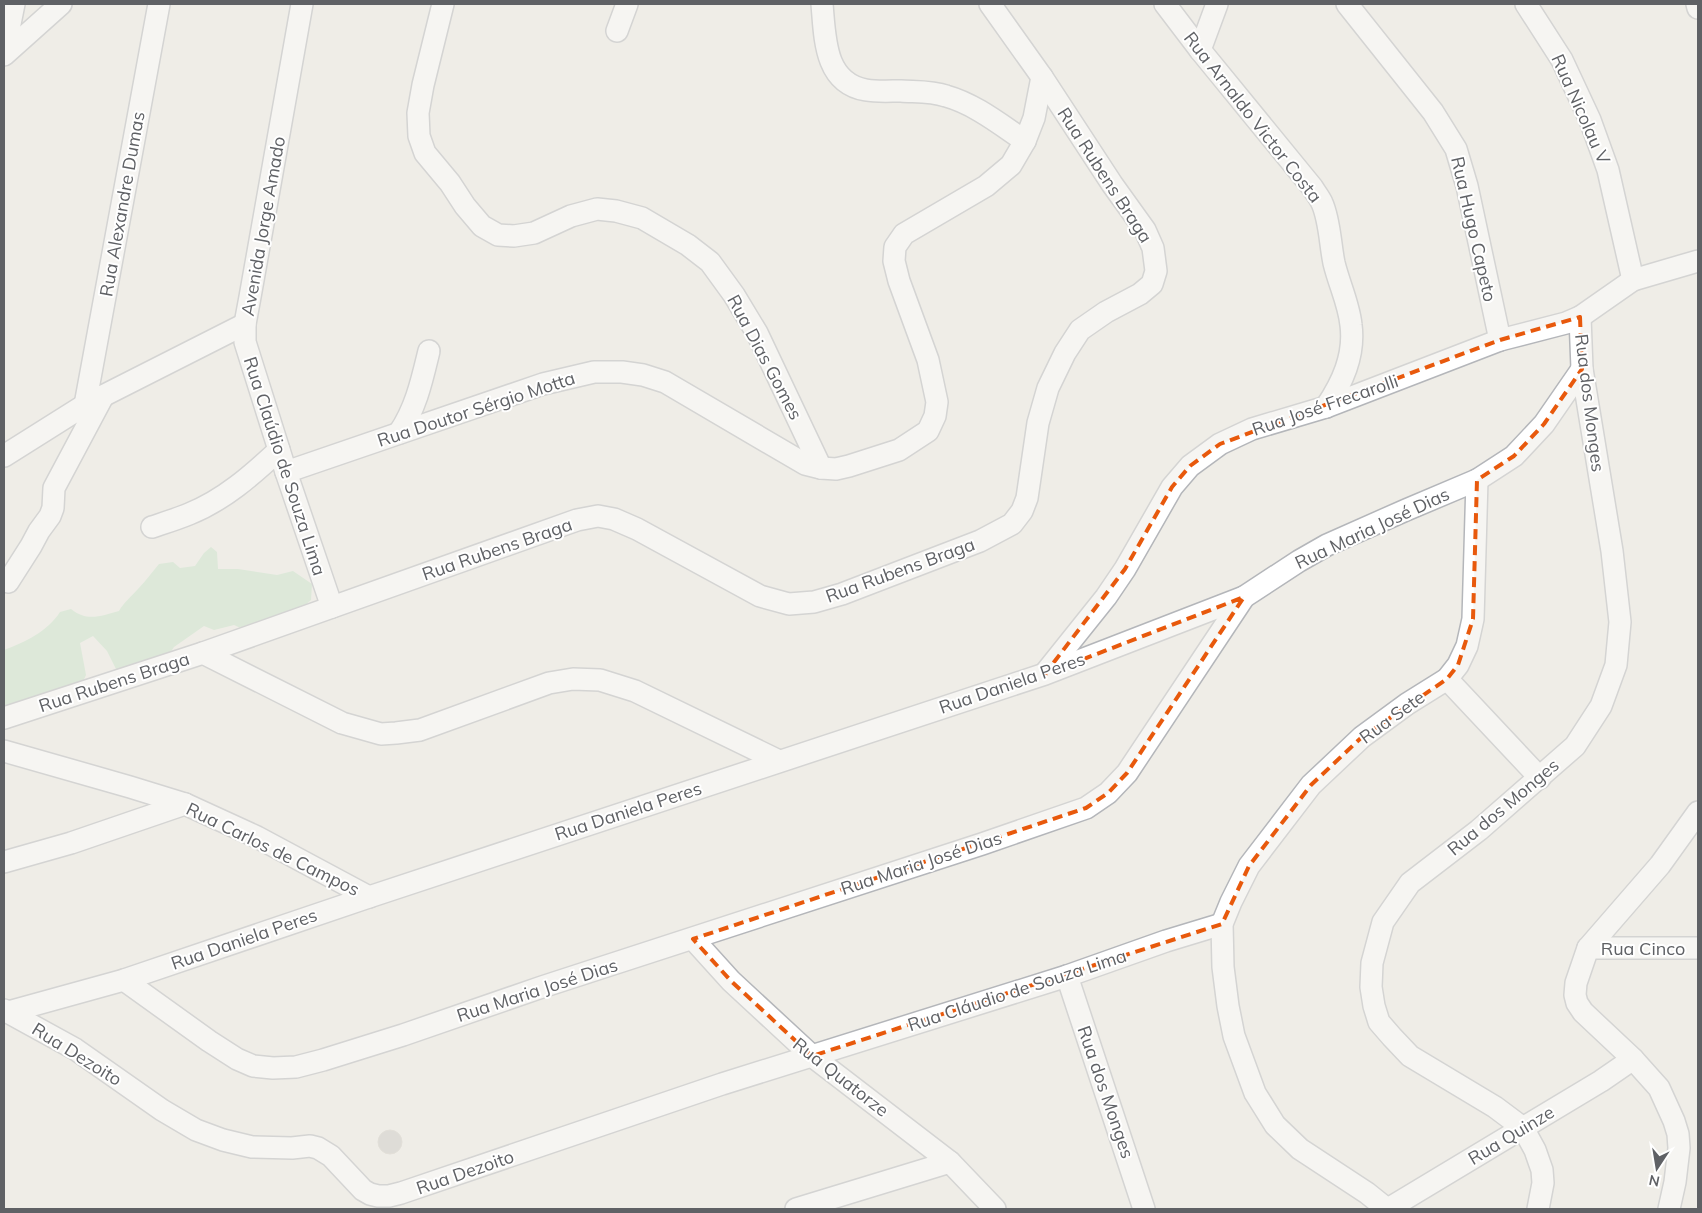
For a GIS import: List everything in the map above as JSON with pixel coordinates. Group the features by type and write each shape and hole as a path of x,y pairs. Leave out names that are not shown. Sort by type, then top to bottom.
{"street":[{"path":"4,55 14,4"},
{"path":"4,55 61,4"},
{"name":"Rua Alexandre Dumas","path":"8,582 50,516 53,508 54,488 94,400 158,4"},
{"name":"Avenida Jorge Amado","path":"4,456 94,400 245,324 302,4"},
{"name":"Rua Dias Gomes","path":"443,4 423,85 418,113 418,136 425,153 450,183 465,206 482,226 498,235 514,236 534,233 571,216 597,209 616,211 642,218 688,245 710,262 734,295 757,333 821,468"},
{"path":"617,31 627,4"},
{"path":"822,4 826,48 833,68 848,83 865,90 927,92 946,96 970,106 1026,141"},
{"name":"Rua Rubens Braga","path":"4,718 203,653 577,520 598,516 637,529 760,596 789,604 814,602 842,594 980,541 1012,524 1022,511 1027,498 1038,424 1048,388 1064,353 1080,330 1106,312 1140,294 1152,284 1156,271 1153,248 1145,230 1112,184 1042,77 990,4"},
{"name":"Rua Arnaldo Victor Costa","path":"1165,4 1200,50 1312,187 1322,204 1328,222 1336,270 1351,326 1351,348 1345,373 1326,407"},
{"path":"1200,50 1217,4"},
{"name":"Rua Hugo Capeto","path":"1347,4 1433,112 1456,150 1467,186 1500,340"},
{"name":"Rua Nicolau V","path":"1526,4 1562,60 1590,120 1608,170 1633,280"},
{"path":"1697,4 1698,8"},
{"name":"Rua Doutor Sérgio Motta","path":"286,472 543,384 594,372 622,372 643,375 665,382 805,464 836,469 899,450 928,432 936,416 937,402 928,360 894,261 895,247 904,234 986,186 1011,165 1026,141 1034,118 1042,77"},
{"name":"Rua José Frecarolli","path":"1045,674 1120,576 1172,487 1190,466 1220,444 1252,429 1326,407 1500,340 1566,323 1580,317 1633,280 1698,260"},
{"name":"Rua dos Monges","path":"1538,1209 1543,1184 1542,1170 1535,1150 1523,1128 1495,1107 1410,1056 1379,1022 1371,987 1371,971 1383,922 1410,884 1479,830 1575,746 1601,706 1616,665 1620,622 1612,551 1582,369 1580,317"},
{"name":"Rua Claúdio de Souza Lima","path":"245,324 245,342 286,472 332,606"},
{"path":"399,433 408,419 415,402 429,351"},
{"name":"Rua Maria José Dias","path":"124,980 237,1059 253,1066 273,1068 296,1067 377,1043 1086,808 1108,792 1127,773 1244,596 1298,561 1328,545 1477,480 1514,456 1544,424 1582,369"},
{"path":"152,527 190,514 223,496 252,475 279,450"},
{"name":"Rua Sete","path":"1222,924 1230,902 1249,866 1312,785 1362,737 1407,704 1446,679 1458,665 1464,652 1472,619 1477,480"},
{"name":"Rua Daniela Peres","path":"6,1011 124,980 778,761 1045,674 1244,596"},
{"path":"203,653 342,723 380,734 420,730 549,683 574,679 600,680 635,691 778,761"},
{"path":"1446,679 1540,778"},
{"name":"Rua Carlos de Campos","path":"4,751 185,804 257,837 369,897"},
{"path":"4,862 71,843 185,804"},
{"path":"1669,1209 1675,1182 1679,1148 1678,1134 1659,1088 1577,1003 1575,995 1576,983 1588,948 1660,865 1698,812"},
{"path":"1222,924 1223,967 1228,1006 1234,1036 1255,1093 1276,1125 1300,1149 1388,1209"},
{"name":"Rua Cláudio de Souza Lima","path":"812,1056 1067,976 1166,941 1222,924"},
{"name":"Rua Quatorze","path":"693,939 731,981 812,1056 950,1162 995,1209"},
{"name":"Rua Cinco","path":"1588,948 1698,948"},
{"name":"Rua dos Monges","path":"1067,976 1144,1209"},
{"name":"Rua Dezoito","path":"6,1011 75,1049 162,1110 196,1130 223,1140 252,1147 292,1148 310,1146 318,1148 331,1156 363,1190 378,1196 401,1193 722,1084 812,1056"},
{"name":"Rua Quinze","path":"1388,1209 1601,1081 1633,1059"},
{"path":"796,1209 950,1162"}],"highlighted area":[{"path":"1580,317 1582,369 1544,424 1514,456 1477,480 1473,619 1458,665 1447,679 1362,737 1311,785 1249,866 1222,924 812,1056 731,981 693,939 1086,808 1108,793 1127,773 1244,597 1045,674 1125,569 1172,487 1190,466 1220,444 1500,340"}],"green space":[{"path":"211,547 217,552 218,569 238,569 277,575 293,571 312,584 311,600 297,612 245,630 234,625 214,630 204,626 174,647 168,656 135,669 116,669 107,651 93,636 80,643 86,675 80,688 15,705 4,705 4,650 28,640 42,631 60,612 71,609 83,616 94,617 119,611 159,564 173,562 180,568 195,566"}],"building":[{"path":"390,1130 398,1134 402,1142 398,1150 390,1154 382,1150 378,1142 382,1134"}]}
